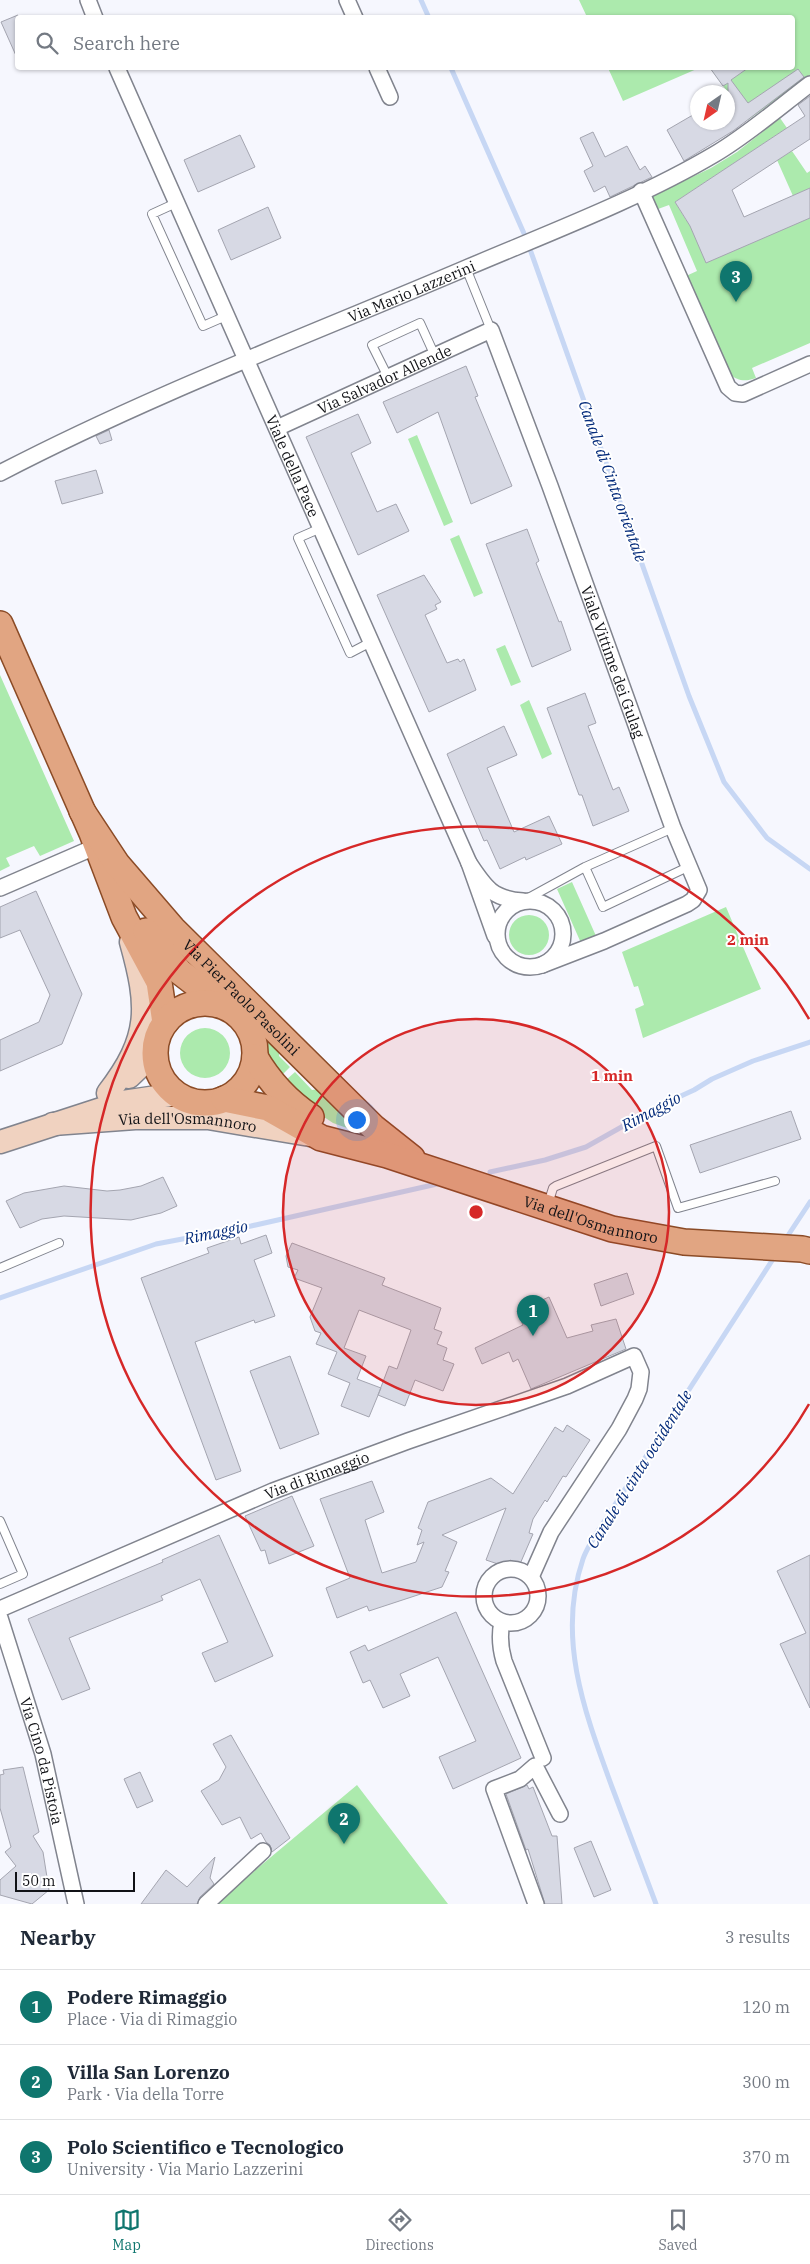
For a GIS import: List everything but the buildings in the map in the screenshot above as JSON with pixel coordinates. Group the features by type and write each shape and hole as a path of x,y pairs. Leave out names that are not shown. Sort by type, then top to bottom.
{"main road":[{"name":"Via Pier Paolo Pasolini","path":"0,624 82,811 124,917 159,982 165,1022"},
{"name":"Via Pier Paolo Pasolini","path":"82,811 117,864 172,930 373,1127 432,1170"},
{"name":"Via Pier Paolo Pasolini","path":"94,840 134,914 148,934 180,972 224,1007"},
{"name":"Via dell'Osmannoro","path":"224,1099 238,1090 249,1078 255,1057 251,1032 244,1022 224,1007 208,1003 192,1004 177,1011 165,1022 155,1045 159,1073 177,1094 188,1100 200,1103 224,1099 268,1108 321,1138 387,1155 612,1229 684,1242 806,1250"},
{"name":"Via dell'Osmannoro","path":"255,1057 274,1085 293,1104 327,1128 387,1155"}],"street":[{"path":"88,0 95,15"},
{"path":"347,0 354,15"},
{"name":"Viale della Pace","path":"118,70 469,863 499,946"},
{"path":"378,70 390,97"},
{"name":"Via Mario Lazzerini","path":"0,473 60,442 246,360 504,252 641,191 716,154 810,84"},
{"path":"641,191 728,387 735,393 743,394 810,364"},
{"name":"Via Salvador Allende","path":"277,428 435,356 494,337"},
{"name":"Viale Vittime dei Gulag","path":"494,337 553,492 673,828 699,890 693,900 604,941 542,965"},
{"path":"0,888 94,840"},
{"name":"Viale della Pace","path":"469,863 490,891 507,900 523,902"},
{"path":"523,902 537,902 548,906 558,916 562,926 563,937 560,948 554,957 542,965 527,967 513,962 502,952 499,946 497,930 499,922 508,908 523,902"},
{"name":"Via Pier Paolo Pasolini","path":"108,1093 131,1059 140,1037 144,1016 143,992 124,917"},
{"name":"Via dell'Osmannoro","path":"81,1114 135,1073 147,1060 155,1045"},
{"name":"Via dell'Osmannoro","path":"0,1142 81,1114 123,1102 177,1094"},
{"name":"Via dell'Osmannoro","path":"53,1124 135,1118 208,1118 288,1130 321,1138"},
{"name":"Via di Rimaggio","path":"1,1609 273,1492 408,1441 567,1386 634,1356 641,1372 639,1389 635,1399 619,1429 551,1532 531,1577"},
{"path":"506,1569 515,1569 531,1577 538,1594 537,1603 534,1611 520,1622 502,1622 494,1618 484,1603 485,1585 490,1578 506,1569"},
{"name":"Via Cino da Pistoia","path":"1,1609 43,1754 76,1904"},
{"path":"502,1622 500,1632 504,1660 543,1758"},
{"path":"536,1904 494,1790 520,1779 535,1766 560,1814"},
{"path":"206,1904 264,1851"}],"lane":[{"path":"176,203 152,214 203,326 226,316"},
{"name":"Viale Vittime dei Gulag","path":"466,268 494,337"},
{"path":"388,377 372,345 420,323 435,356"},
{"path":"320,528 298,538 350,653 371,642"},
{"path":"523,902 585,868 673,828"},
{"path":"585,868 603,907 690,866"},
{"path":"546,1208 553,1188 556,1186 656,1146 678,1208 775,1181"},
{"path":"0,1268 59,1243"},
{"path":"0,1521 23,1574 0,1584"}],"green space":[{"path":"579,0 810,0 810,75 748,120 735,102 735,85 722,85 711,70 795,70 795,15 586,15"},
{"path":"609,70 694,70 623,101"},
{"path":"780,118 787,128 675,202 686,220 810,218 810,343 752,368 756,378 742,380 729,374 686,276 697,271 669,205 658,209 652,196 711,168 737,152"},
{"path":"792,151 807,173 810,171 810,188 793,196 777,160"},
{"path":"417,435 453,522 444,526 408,439"},
{"path":"459,535 483,593 474,597 450,539"},
{"path":"505,645 521,682 511,686 496,649"},
{"path":"0,675 74,841 40,856 34,846 6,858 10,866 0,871"},
{"path":"529,700 552,754 542,759 520,705"},
{"path":"572,882 596,936 581,943 557,889"},
{"path":"726,907 761,989 643,1038 635,1009 644,1005 638,986 634,987 622,952"},
{"path":"533,915 540,918 546,924 549,935 548,943 540,952 533,955 525,955 518,952 510,943 509,931 512,924 521,916"},
{"path":"146,916 279,1042 279,1056 290,1067 283,1074 272,1061 254,1022 204,983"},
{"path":"205,1028 215,1030 223,1035 228,1043 230,1053 228,1063 223,1071 215,1076 205,1078 195,1076 187,1071 182,1063 180,1053 182,1043 187,1035 195,1030"},
{"path":"295,1072 312,1090 326,1088 375,1138 333,1123 313,1109 286,1080"},
{"path":"357,1785 448,1904 215,1904"}],"waterway":[{"name":"Canale di Cinta orientale","path":"421,0 428,15"},
{"name":"Canale di Cinta orientale","path":"452,70 526,238 689,696 724,782 767,838 810,869"},
{"name":"Rimaggio","path":"490,1172 545,1160 586,1147 712,1079 753,1061 810,1042"},
{"name":"Rimaggio","path":"0,1298 156,1244 251,1226 437,1184"},
{"name":"Canale di cinta occidentale","path":"785,1240 810,1202"},
{"name":"Canale di cinta occidentale","path":"656,1904 602,1759 584,1703 577,1675 573,1646 572,1618 575,1588 583,1559 594,1538 775,1256"}],"place":[{"name":"Polo Scientifico e Tecnologico","path":"736,302"},
{"name":"Podere Rimaggio","path":"533,1336"},
{"name":"Villa San Lorenzo","path":"344,1844"}]}
